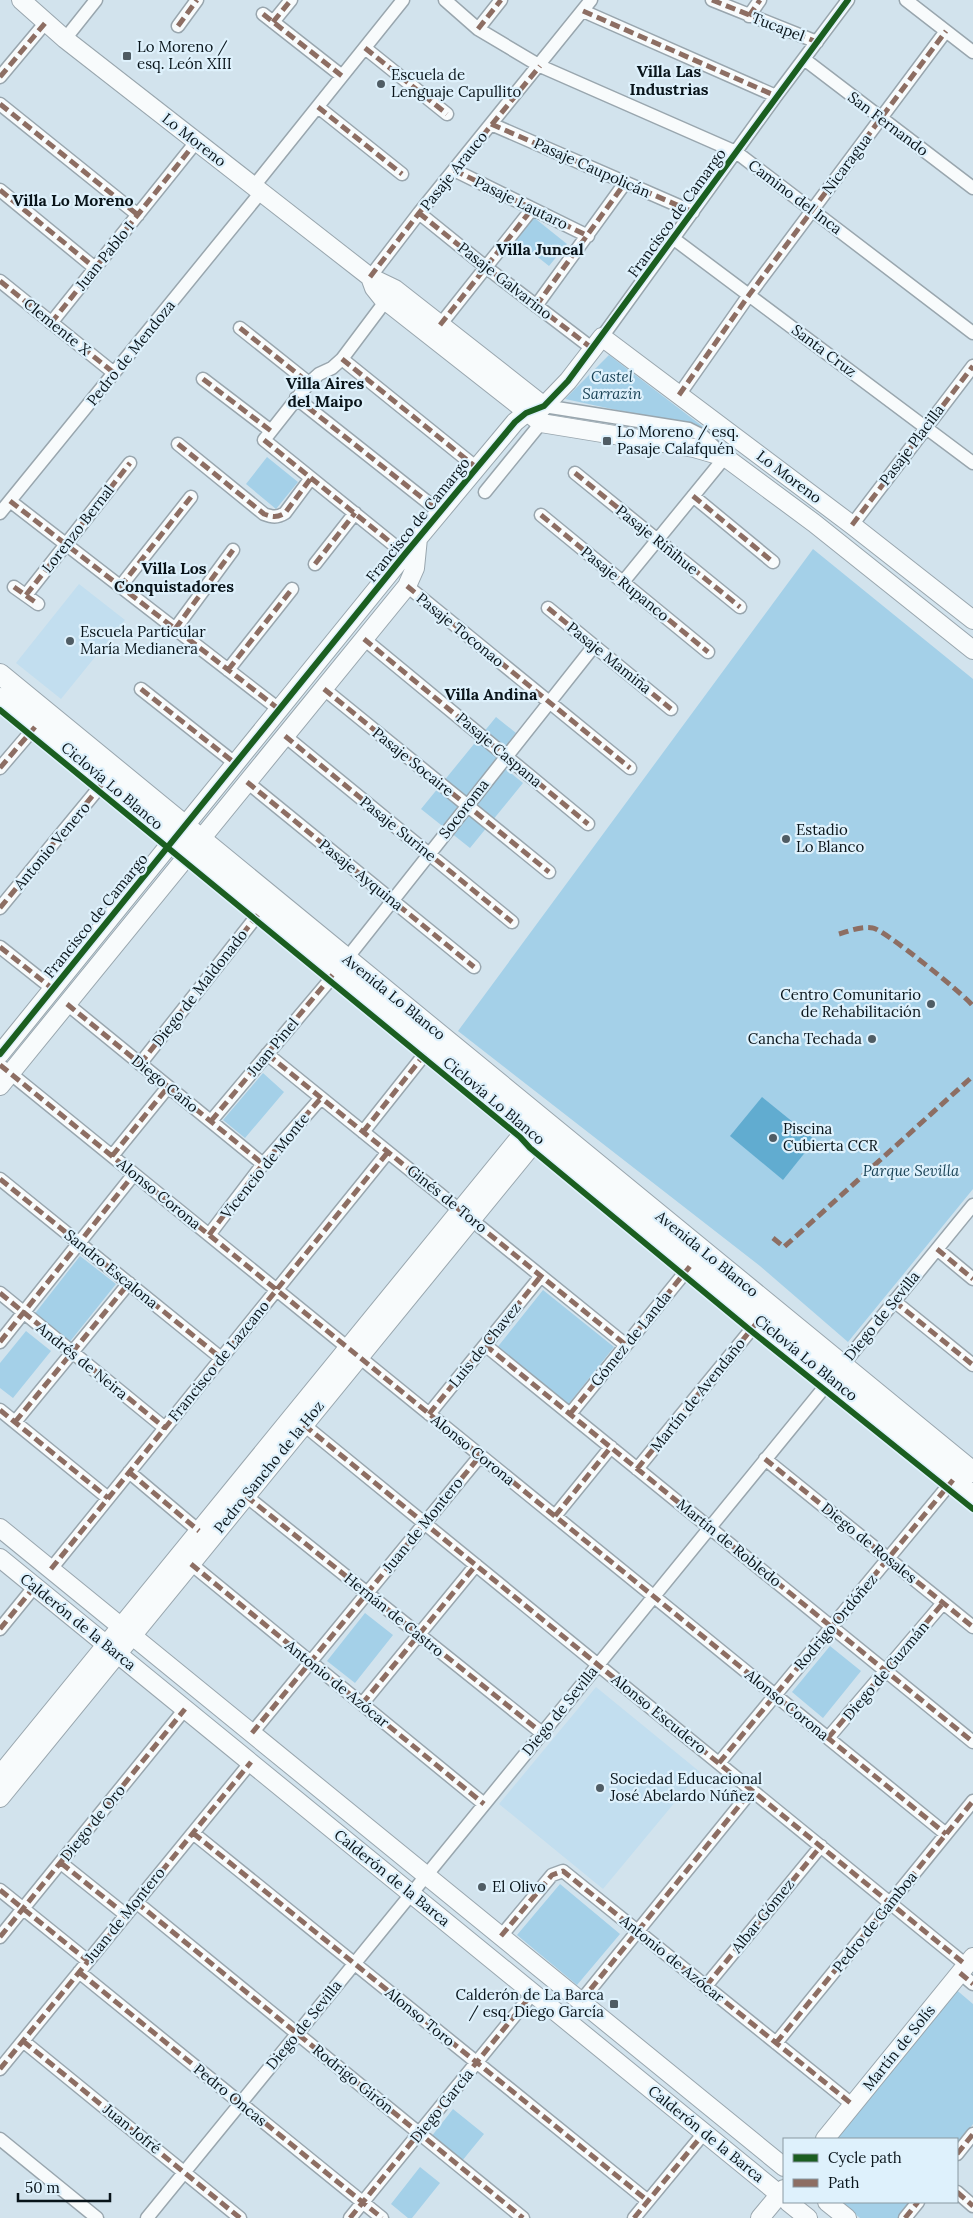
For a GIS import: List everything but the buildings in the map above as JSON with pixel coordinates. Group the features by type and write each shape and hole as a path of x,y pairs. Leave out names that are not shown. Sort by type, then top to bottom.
{"main road":[{"name":"Avenida Lo Blanco","path":"0,674 179,833 340,965 542,1118 836,1372 953,1480 973,1496"},
{"name":"Avenida Lo Blanco","path":"0,698 103,783 179,833"},
{"name":"Avenida Lo Blanco","path":"195,846 260,912 340,965 428,1050 759,1320 836,1372 973,1472"}],"street":[{"name":"Lo Moreno","path":"21,0 65,39 370,277 374,288 390,295 440,325 537,414"},
{"path":"65,39 96,0"},
{"path":"273,22 291,0"},
{"name":"Pedro de Mendoza","path":"0,513 114,374 258,189 318,107 403,0"},
{"name":"Camino del Inca","path":"445,0 478,29 540,66 736,152 973,333"},
{"path":"478,29 501,0"},
{"name":"Pasaje Arauco","path":"370,277 419,213 540,66 591,0"},
{"name":"Tucapel","path":"712,0 817,42"},
{"path":"749,16 760,0"},
{"name":"Francisco de Camargo","path":"485,492 537,414 568,381 598,343 776,96 848,0"},
{"path":"906,0 973,52"},
{"path":"178,26 194,1"},
{"path":"583,11 776,96"},
{"path":"263,14 342,76"},
{"path":"0,77 46,22"},
{"name":"Nicaragua","path":"679,395 749,295 946,31"},
{"path":"365,48 447,114"},
{"name":"San Fernando","path":"804,59 973,188"},
{"path":"0,104 138,215"},
{"path":"318,107 402,174"},
{"name":"Pasaje Caupolicán","path":"492,124 693,212"},
{"name":"Juan Pablo I","path":"51,323 196,142"},
{"name":"Pasaje Lautaro","path":"454,170 588,236"},
{"path":"536,306 625,183"},
{"path":"0,190 95,268"},
{"path":"440,325 532,209"},
{"name":"Pasaje Galvarino","path":"419,213 536,306 598,343"},
{"name":"Santa Cruz","path":"674,239 973,463"},
{"name":"Clemente X","path":"0,282 114,374"},
{"name":"Lo Moreno","path":"390,295 537,414 694,448 724,457 814,523 973,650"},
{"path":"267,435 309,383 318,374 332,368 342,359 390,295"},
{"path":"240,328 309,383"},
{"name":"Lo Moreno","path":"598,343 679,395 852,525 973,620"},
{"path":"342,359 477,468"},
{"name":"Pasaje Placilla","path":"852,525 973,366"},
{"path":"203,379 267,435 311,478 405,554"},
{"path":"296,398 440,512"},
{"name":"Francisco de Camargo","path":"0,1054 418,538 515,422 537,414"},
{"path":"178,444 264,514 273,517 285,513 311,478"},
{"path":"623,582 724,457"},
{"name":"Lorenzo Bernal","path":"26,596 130,464"},
{"name":"Pasaje Riñihue","path":"575,473 740,607"},
{"path":"693,496 774,562"},
{"path":"120,587 191,497"},
{"path":"10,501 280,710"},
{"path":"315,564 355,513"},
{"name":"Pasaje Rupanco","path":"541,515 708,652"},
{"name":"Francisco de Camargo","path":"4,1075 67,1004 407,586 415,568 418,538"},
{"path":"175,629 233,550"},
{"name":"Pasaje Toconao","path":"407,586 630,768"},
{"path":"14,587 38,604"},
{"path":"228,670 292,589"},
{"name":"Pasaje Mamiña","path":"548,608 671,709"},
{"name":"Pasaje Caspana","path":"364,639 588,824"},
{"name":"Socoroma","path":"340,965 594,646"},
{"path":"141,689 236,764"},
{"name":"Pasaje Socaire","path":"324,689 549,872"},
{"path":"0,768 34,727"},
{"name":"Pasaje Surine","path":"285,736 512,922"},
{"name":"Pasaje Ayquina","path":"247,782 474,967"},
{"name":"Antonio Venero","path":"0,908 103,783"},
{"name":"Diego de Maldonado","path":"140,1064 260,912"},
{"path":"0,947 53,989"},
{"name":"Juan Pinel","path":"211,1121 340,965"},
{"name":"Diego Caño","path":"67,1004 263,1164"},
{"path":"363,1132 428,1050"},
{"name":"Ginés de Toro","path":"267,1054 626,1345"},
{"name":"Alonso Corona","path":"4,1075 112,1156 946,1834"},
{"path":"112,1156 168,1087"},
{"name":"Vicencio de Monte","path":"209,1235 263,1164 321,1098"},
{"name":"Pedro Sancho de la Hoz","path":"127,1631 199,1531 354,1353 466,1215 530,1148 529,1133 542,1118"},
{"name":"Francisco de Lazcano","path":"50,1569 388,1152"},
{"path":"0,1342 134,1174"},
{"name":"Sandro Escalona","path":"0,1179 221,1358"},
{"name":"Diego de Sevilla","path":"147,2218 973,1205"},
{"path":"937,1249 973,1279"},
{"name":"Gómez de Landa","path":"570,1414 691,1265"},
{"name":"Luis de Chavez","path":"429,1414 541,1276"},
{"path":"15,1422 129,1283"},
{"name":"Andrés de Neira","path":"0,1293 165,1428"},
{"path":"894,1301 973,1365"},
{"name":"Martín de Avendaño","path":"638,1469 759,1320"},
{"name":"Martín de Robledo","path":"485,1345 973,1742"},
{"name":"Pedro Sancho de la Hoz","path":"0,1776 127,1631 191,1564 304,1425 354,1353"},
{"path":"0,1410 108,1498"},
{"name":"Alonso Escudero","path":"304,1425 821,1846 968,1970"},
{"path":"555,1516 611,1447"},
{"name":"Juan de Montero","path":"252,1734 480,1456"},
{"name":"Diego de Rosales","path":"765,1459 973,1627"},
{"path":"129,1472 199,1531"},
{"name":"Rodrigo Ordóñez","path":"719,1763 953,1480"},
{"name":"Hernán de Castro","path":"246,1496 542,1733"},
{"name":"Calderón de la Barca","path":"0,1528 783,2166"},
{"name":"Calderón de la Barca","path":"0,1558 704,2133 783,2195"},
{"name":"Antonio de Azócar","path":"191,1564 484,1804"},
{"path":"362,1704 476,1565"},
{"path":"0,1629 35,1586"},
{"name":"Diego de Guzmán","path":"828,1738 944,1603"},
{"name":"Pedro Sancho de la Hoz","path":"0,1798 112,1649"},
{"name":"Diego de Oro","path":"0,1937 185,1709"},
{"name":"Juan de Montero","path":"0,2069 250,1762"},
{"path":"581,2001 752,1790"},
{"name":"Pedro de Gamboa","path":"776,2043 973,1801"},
{"name":"Alonso Toro","path":"193,1833 648,2200"},
{"name":"Albar Gómez","path":"706,1986 821,1846"},
{"path":"61,1862 126,1915"},
{"name":"Antonio de Azócar","path":"501,1936 552,1875 559,1871 566,1873 853,2104"},
{"path":"0,1890 88,1962"},
{"name":"Rodrigo Girón","path":"136,1902 523,2218"},
{"name":"Martín de Solís","path":"825,2138 968,1970"},
{"name":"Pedro Oncas","path":"79,1972 382,2218"},
{"name":"Diego García","path":"350,2218 533,1993"},
{"name":"Juan Jofré","path":"23,2041 240,2218"},
{"path":"634,2218 704,2133"},
{"path":"958,2153 973,2134"},
{"path":"0,2139 97,2218"},
{"path":"958,2193 973,2206"},
{"path":"760,2218 783,2197"},
{"name":"Calderón de la Barca","path":"792,2203 808,2218"},
{"path":"828,2203 847,2218"},
{"path":"905,2218 917,2203"}],"shaded area":[{"name":"Escuela Particular María Medianera","path":"79,584 125,620 61,699 16,663"},
{"name":"Piscina Cubierta CCR","path":"762,1097 815,1140 783,1180 730,1136"},
{"name":"Sociedad Educacional José Abelardo Núñez","path":"596,1687 700,1772 603,1889 499,1804"}],"green space":[{"path":"532,216 567,244 549,266 514,238"},
{"name":"Castel Sarrazin","path":"609,355 706,429 565,399"},
{"path":"267,457 298,482 276,509 246,484"},
{"name":"Estadio Lo Blanco","path":"813,549 973,679 973,1189 848,1342 760,1266 458,1031"},
{"path":"496,717 516,733 495,760 523,783 470,848 421,809"},
{"path":"263,1073 284,1092 245,1138 223,1120"},
{"path":"80,1256 116,1284 68,1344 33,1316"},
{"path":"543,1290 614,1347 567,1406 496,1349"},
{"path":"26,1331 51,1351 13,1398 0,1388 0,1363"},
{"path":"365,1613 393,1635 355,1683 327,1661"},
{"path":"830,1646 861,1671 823,1718 792,1692"},
{"path":"560,1884 620,1934 577,1985 517,1935"},
{"path":"953,1987 973,2004 973,2124 958,2144 958,2138 833,2138"},
{"path":"453,2109 484,2134 462,2161 431,2137"},
{"path":"420,2167 440,2183 412,2218 408,2218 391,2204"},
{"path":"841,2203 910,2203 898,2218 860,2218"}],"marked path":[{"path":"178,26 197,0"},
{"path":"273,22 291,0"},
{"path":"478,29 501,0"},
{"path":"712,0 817,42"},
{"path":"749,16 760,0"},
{"path":"583,11 776,96"},
{"path":"263,14 342,76"},
{"path":"0,77 46,22"},
{"path":"679,395 749,295 946,31"},
{"path":"365,48 447,114"},
{"path":"370,277 419,213 540,66"},
{"path":"0,104 138,215"},
{"path":"318,107 402,174"},
{"path":"491,124 693,212"},
{"path":"51,323 196,142"},
{"path":"454,170 588,236"},
{"path":"536,306 625,183"},
{"path":"0,190 95,268"},
{"path":"440,325 532,209"},
{"path":"419,213 593,349"},
{"path":"0,281 114,373"},
{"path":"240,328 309,383"},
{"path":"342,359 477,468"},
{"path":"852,525 973,366"},
{"path":"203,379 271,431"},
{"path":"296,398 440,512"},
{"path":"264,440 405,554"},
{"path":"178,444 264,514 270,516 285,513 311,478"},
{"path":"26,595 130,463"},
{"path":"575,473 740,607"},
{"path":"693,496 773,562"},
{"path":"120,587 191,497"},
{"path":"10,501 280,710"},
{"path":"315,564 355,513"},
{"path":"541,515 708,652"},
{"path":"175,629 233,550"},
{"path":"407,586 630,768"},
{"path":"14,587 38,604"},
{"path":"228,670 292,589"},
{"path":"548,608 671,709"},
{"path":"364,639 588,824"},
{"path":"141,689 236,764"},
{"path":"324,689 549,872"},
{"path":"0,768 35,727"},
{"path":"285,736 512,922"},
{"path":"247,782 474,967"},
{"path":"0,908 103,783"},
{"path":"140,1064 260,912"},
{"path":"839,934 864,928 873,928 880,931 923,963 973,1006"},
{"path":"0,947 53,989"},
{"path":"211,1121 335,972"},
{"path":"67,1004 263,1164"},
{"path":"363,1132 428,1050"},
{"path":"267,1054 626,1345"},
{"path":"0,1065 946,1834"},
{"path":"773,1238 784,1247 973,1076"},
{"path":"112,1156 168,1087"},
{"path":"209,1235 263,1164 321,1098"},
{"path":"51,1569 388,1152"},
{"path":"0,1342 134,1174"},
{"path":"0,1179 221,1358"},
{"path":"937,1249 973,1279"},
{"path":"570,1414 691,1265"},
{"path":"429,1414 541,1276"},
{"path":"15,1422 129,1283"},
{"path":"0,1293 165,1428"},
{"path":"894,1301 973,1365"},
{"path":"637,1469 759,1320"},
{"path":"485,1345 973,1742"},
{"path":"0,1410 108,1498"},
{"path":"304,1425 966,1965"},
{"path":"555,1516 611,1447"},
{"path":"252,1733 480,1456"},
{"path":"765,1459 973,1627"},
{"path":"129,1472 199,1531"},
{"path":"719,1763 953,1480"},
{"path":"246,1496 542,1733"},
{"path":"191,1564 484,1804"},
{"path":"362,1704 476,1565"},
{"path":"0,1629 35,1586"},
{"path":"828,1738 943,1603"},
{"path":"0,1937 185,1709"},
{"path":"0,2069 251,1762"},
{"path":"581,2001 752,1790"},
{"path":"776,2043 973,1801"},
{"path":"193,1833 648,2201"},
{"path":"706,1986 821,1846"},
{"path":"61,1863 126,1915"},
{"path":"501,1936 552,1875 563,1871 853,2105"},
{"path":"0,1890 88,1961"},
{"path":"136,1902 523,2218"},
{"path":"79,1972 382,2218"},
{"path":"960,1973 973,1984"},
{"path":"350,2218 533,1993"},
{"path":"23,2041 240,2218"},
{"path":"634,2218 704,2133"},
{"path":"958,2153 973,2134"},
{"path":"958,2193 973,2206"},
{"path":"905,2218 917,2203"}],"cycle path":[{"path":"0,1054 405,554 515,422 526,413 544,406 568,381 848,0"},
{"name":"Ciclovía Lo Blanco","path":"0,710 520,1137 530,1148 750,1330 973,1509"}],"place":[{"name":"Lo Moreno / esq. León XIII","path":"127,56"},
{"name":"Escuela de Lenguaje Capullito","path":"381,84"},
{"name":"Lo Moreno / esq. Pasaje Calafquén","path":"607,441"},
{"name":"Escuela Particular María Medianera","path":"70,641"},
{"name":"Estadio Lo Blanco","path":"786,839"},
{"name":"Centro Comunitario de Rehabilitación","path":"931,1004"},
{"name":"Cancha Techada","path":"872,1039"},
{"name":"Piscina Cubierta CCR","path":"773,1138"},
{"name":"Sociedad Educacional José Abelardo Núñez","path":"600,1788"},
{"name":"El Olivo","path":"482,1887"},
{"name":"Calderón de La Barca / esq. Diego García","path":"614,2004"}],"district":[{"name":"Villa Las Industrias","path":"669,80"},
{"name":"Villa Lo Moreno","path":"73,200"},
{"name":"Villa Juncal","path":"540,249"},
{"name":"Villa Aires del Maipo","path":"325,392"},
{"name":"Villa Los Conquistadores","path":"174,577"},
{"name":"Villa Andina","path":"491,694"}],"park label":[{"name":"Parque Sevilla","path":"911,1171"}]}
